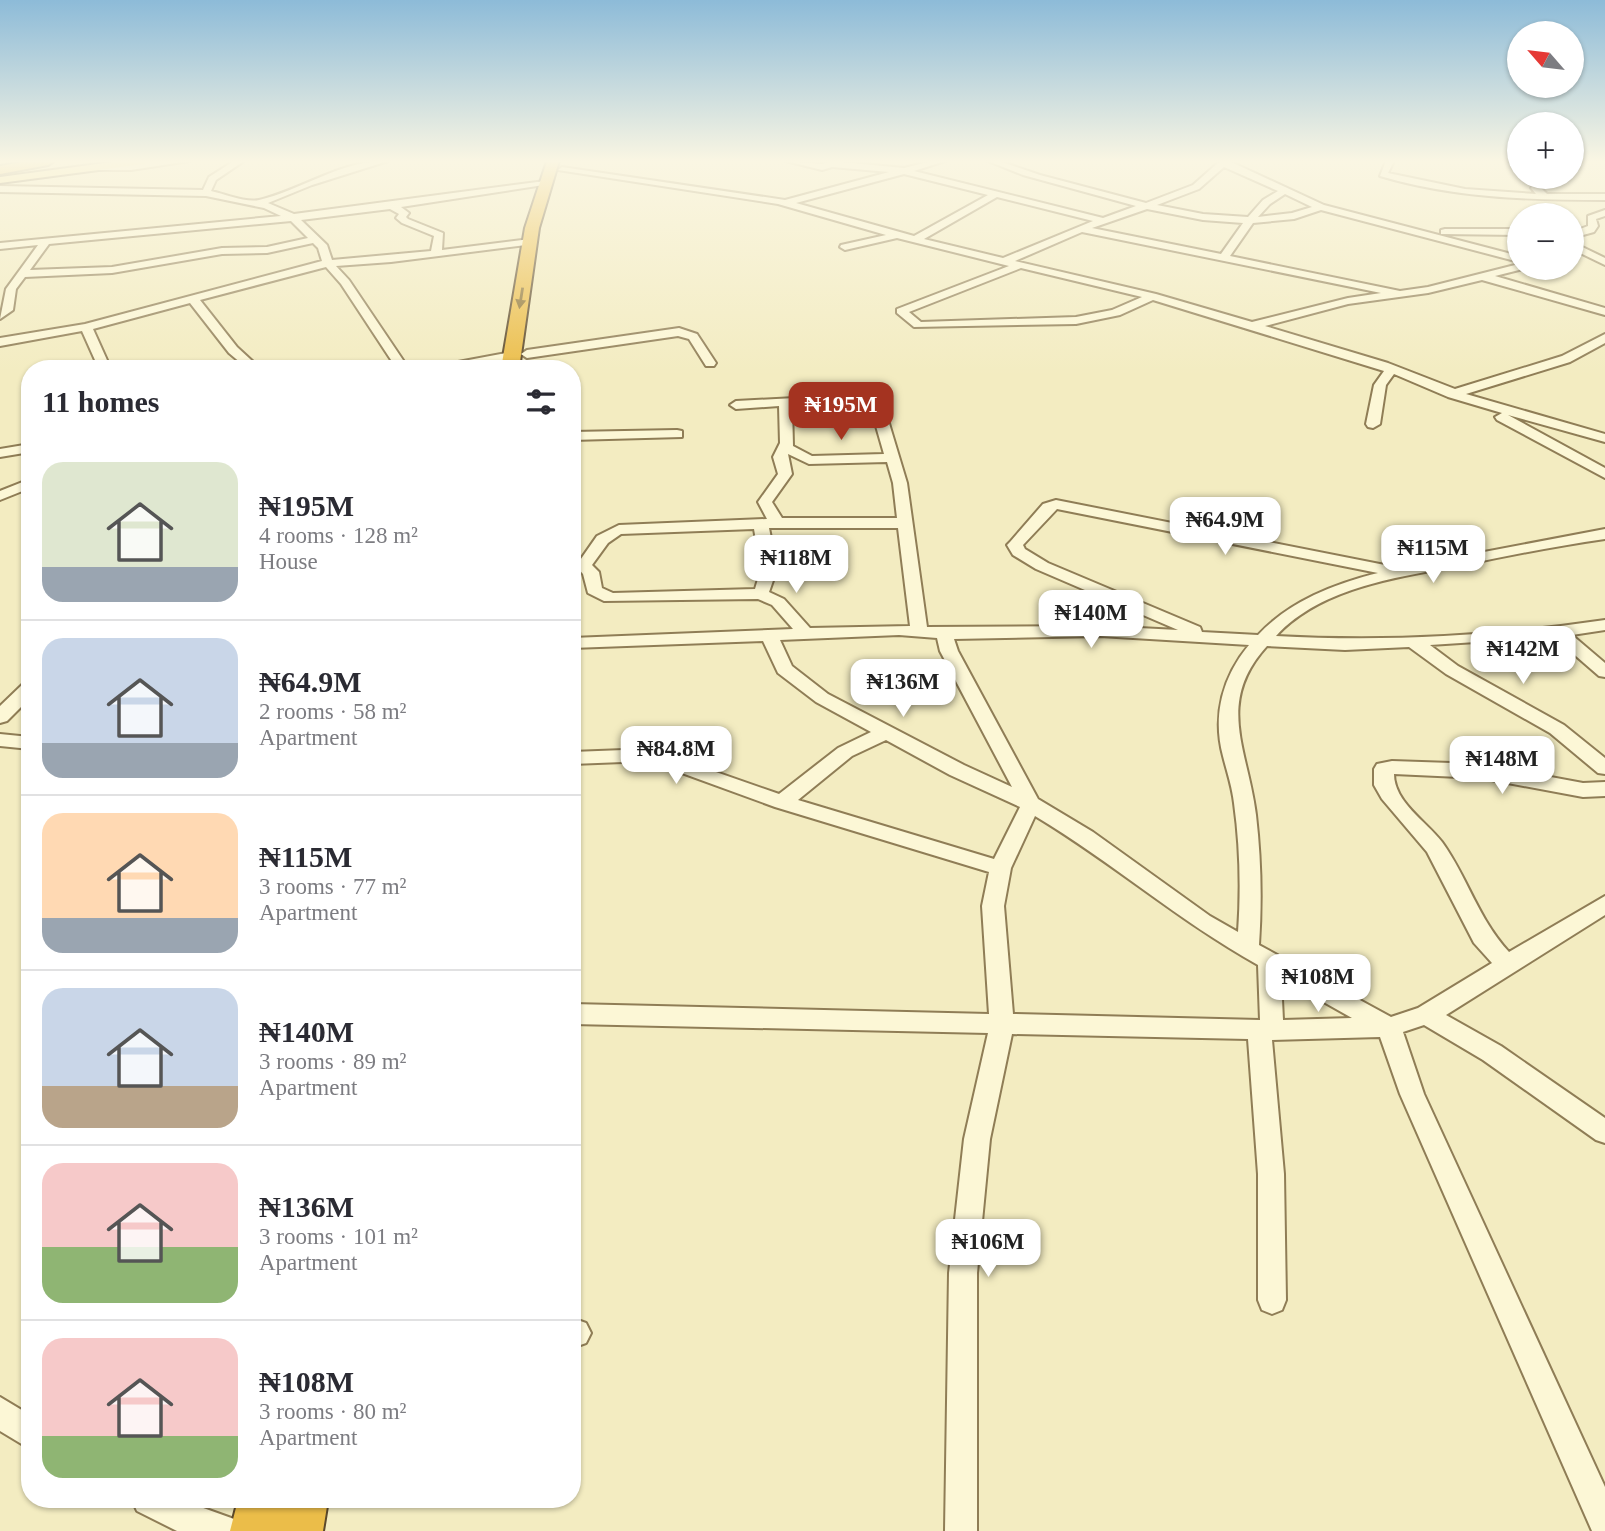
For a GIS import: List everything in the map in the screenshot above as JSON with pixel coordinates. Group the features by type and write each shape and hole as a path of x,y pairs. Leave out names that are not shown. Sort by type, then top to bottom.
{"highway":[{"path":"518,360 532,232"},
{"path":"519,360 542,269"},
{"path":"254,1531 259,1508"},
{"path":"299,1531 303,1508"}],"street":[{"path":"0,246 150,232"},
{"path":"308,232 323,247 328,263 345,282 397,360"},
{"path":"433,232 439,235 436,252"},
{"path":"890,232 1152,296 1392,369 1473,401 1605,438"},
{"path":"915,240 928,232"},
{"path":"1005,261 1073,232"},
{"path":"1098,232 1401,294"},
{"path":"1224,258 1242,232"},
{"path":"1417,232 1507,256"},
{"path":"1423,234 1443,232"},
{"path":"845,247 899,235"},
{"path":"0,278 112,270 222,251 267,250 315,239"},
{"path":"0,342 86,327 328,263 530,242"},
{"path":"0,316 7,310 11,289 45,243"},
{"path":"1584,251 1605,251"},
{"path":"1584,254 1605,262"},
{"path":"1020,265 901,311 918,325 1028,322 1110,315 1138,306 1152,296"},
{"path":"1255,326 1348,301 1428,290 1507,269"},
{"path":"1480,275 1605,312"},
{"path":"192,298 233,351 244,360"},
{"path":"86,327 101,360"},
{"path":"529,360 679,332 693,337 710,363"},
{"path":"1453,394 1566,359 1605,338"},
{"path":"1373,424 1380,385 1392,369"},
{"path":"736,405 851,399 871,403 878,410 900,483 919,632"},
{"path":"1473,401 1605,474"},
{"path":"760,594 767,585 770,569 769,523 765,502 785,474 780,457 787,443 785,403"},
{"path":"581,436 677,435"},
{"path":"785,447 809,460 891,458"},
{"path":"0,453 21,450"},
{"path":"0,496 21,487"},
{"path":"1207,637 1042,566 1018,552 1015,545 1048,507 1056,504 1401,573"},
{"path":"581,563 601,540 619,530 769,523 904,523"},
{"path":"1248,949 1250,869 1241,782 1232,754 1229,707 1237,671 1261,640 1290,613 1341,588 1401,573 1605,534"},
{"path":"581,567 591,572 594,590 610,597 760,594 778,602 805,633"},
{"path":"581,643 805,633 1100,631 1345,645 1558,632 1605,625"},
{"path":"1558,632 1605,672"},
{"path":"944,634 949,651 1008,766 1031,804"},
{"path":"769,635 784,669 796,681 957,770 1031,804 1086,837 1202,922 1389,1027 1412,1094 1605,1523"},
{"path":"1414,642 1452,670 1557,729 1605,768"},
{"path":"0,718 21,696"},
{"path":"782,802 845,752 886,732"},
{"path":"0,740 21,742"},
{"path":"581,758 650,755 782,802 1000,867"},
{"path":"1507,965 1482,937 1435,848 1392,799 1384,785 1384,769 1392,767 1481,771 1583,790 1605,789"},
{"path":"961,1531 963,1273 977,1139 1002,1025 993,906 1000,867 1031,804"},
{"path":"581,1014 1266,1030 1389,1027 1426,1015 1605,904"},
{"path":"1269,962 1266,1030 1272,1300"},
{"path":"1426,1015 1493,1053 1605,1132"},
{"path":"0,1412 21,1427"},
{"path":"164,1508 222,1531"}]}
